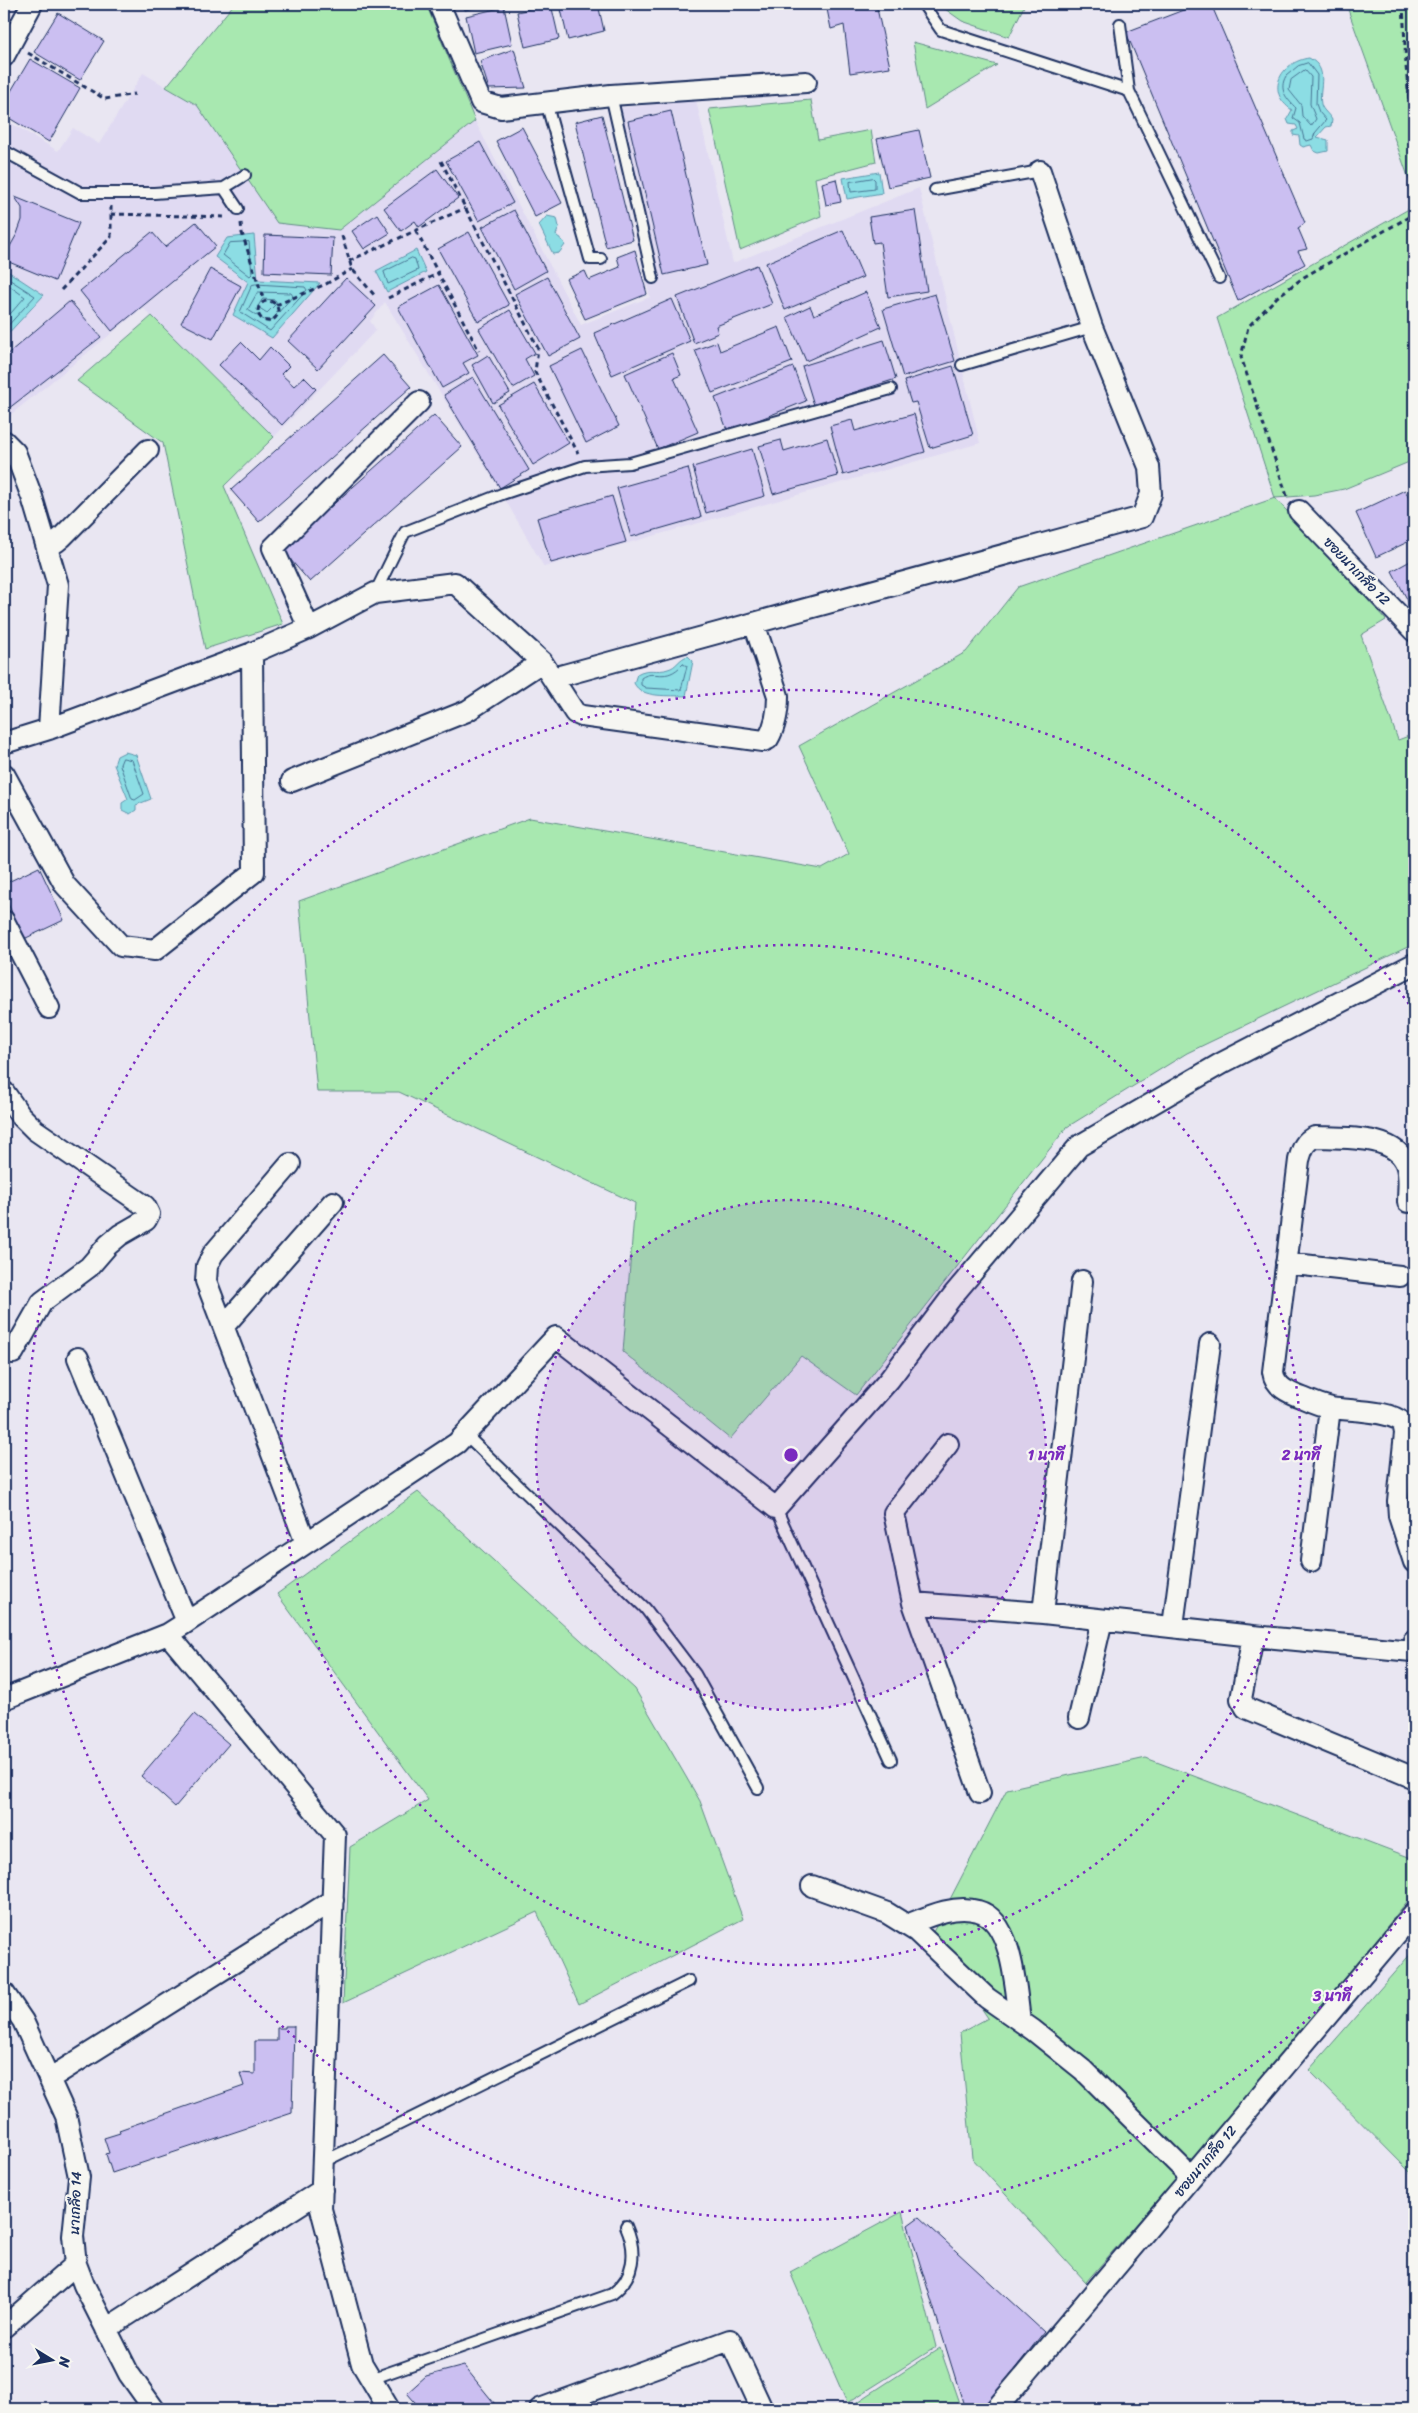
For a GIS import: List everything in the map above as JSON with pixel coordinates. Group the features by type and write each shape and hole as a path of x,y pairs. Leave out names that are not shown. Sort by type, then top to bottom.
{"street":[{"path":"439,4 481,102 502,108 611,95 806,82"},
{"path":"7,49 25,5"},
{"path":"553,678 1142,517 1151,494 1149,467 1092,327 1040,171"},
{"path":"309,628 273,548 419,402"},
{"path":"4,441 15,452 32,497 58,585 49,728"},
{"path":"47,545 56,542 62,537 148,450"},
{"name":"ซอยนาเกลือ 12","path":"1299,511 1414,631"},
{"path":"4,743 252,653 309,628 375,593 455,584 542,662 575,713 582,716 763,741 768,739 771,734 778,707 778,696 754,623"},
{"path":"4,774 65,884 121,946 155,950 254,872 252,653"},
{"path":"292,780 467,711 542,662"},
{"path":"4,921 49,1008"},
{"path":"4,1700 168,1634 187,1622 456,1443 556,1337 776,1508 889,1380 954,1294 1079,1146 1222,1063 1414,964"},
{"path":"4,1092 20,1115 35,1130 141,1203 148,1210 149,1214 146,1220 120,1235 108,1245 89,1267 42,1302 12,1353"},
{"path":"1408,1202 1409,1178 1407,1166 1404,1159 1389,1144 1378,1141 1325,1137 1309,1139 1303,1145 1299,1160 1273,1372 1274,1378 1280,1386 1290,1393 1330,1408 1392,1416 1403,1423 1405,1433 1398,1492 1399,1516 1414,1562"},
{"path":"290,1164 213,1254 207,1266 206,1281 306,1543"},
{"path":"224,1326 333,1202"},
{"path":"1286,1263 1400,1276"},
{"path":"1043,1613 1082,1281"},
{"path":"1173,1626 1210,1344"},
{"path":"78,1358 187,1622"},
{"path":"1311,1561 1330,1408"},
{"path":"948,1444 894,1513 913,1603 980,1793"},
{"path":"913,1603 1043,1613 1253,1636 1414,1648"},
{"path":"1078,1718 1102,1620"},
{"path":"168,1634 335,1835 321,2208 362,2364 389,2409"},
{"path":"1253,1636 1240,1699 1246,1708 1414,1778"},
{"path":"812,1886 865,1903 887,1912 907,1924 935,1946 987,1998 1083,2070 1191,2178"},
{"path":"49,2079 333,1900"},
{"path":"907,1924 939,1912 960,1909 976,1910 987,1914 1005,1939 1014,1973 1020,2021"},
{"name":"ซอยนาเกลือ 12","path":"996,2409 1414,1912"},
{"name":"นาเกลือ 14","path":"4,1993 23,2021 66,2116 79,2177 73,2236 76,2264 84,2285 130,2374 154,2409"},
{"path":"106,2329 322,2190"},
{"path":"4,2327 76,2264"},
{"path":"540,2409 730,2340 762,2409"}],"lane":[{"path":"923,4 941,30 1129,91"},
{"path":"1120,24 1129,91 1219,278"},
{"path":"611,95 653,278"},
{"path":"546,102 590,259 601,259"},
{"path":"4,151 81,193 224,188 245,175"},
{"path":"935,190 1040,171"},
{"path":"224,188 238,209"},
{"path":"962,366 1092,327"},
{"path":"375,593 406,532 502,494 585,466 630,463 891,389"},
{"path":"465,1434 645,1608 695,1674 758,1788"},
{"path":"776,1508 891,1760"},
{"path":"323,2162 689,1981"},
{"path":"371,2378 612,2294 626,2280 633,2259 632,2240 626,2226"}],"path":[{"path":"1403,4 1406,66 1414,154"},
{"path":"7,49 105,99 135,94"},
{"path":"441,160 538,348 536,372 585,466"},
{"path":"61,290 111,237 111,193"},
{"path":"349,261 466,208"},
{"path":"111,214 230,218"},
{"path":"1299,511 1290,505 1242,357 1248,327 1268,306 1304,277 1414,214"},
{"path":"416,231 479,351"},
{"path":"242,233 264,301"},
{"path":"342,236 352,269 376,297"},
{"path":"276,305 326,284 352,269"},
{"path":"388,298 439,273"},
{"path":"264,301 271,301 276,305 278,312 274,318 268,321 261,319 258,313 258,306 264,301"}],"shaded area":[{"path":"143,73 197,105 229,152 339,230 475,121 581,325 650,297 607,109 696,100 733,263 919,188 980,443 544,567 502,494 385,302 370,321 376,330 274,437 143,308 4,420 4,119 58,151 73,128 99,144"}],"green space":[{"path":"234,4 426,4 475,121 339,230 277,223 197,105 166,87"},
{"path":"938,4 1025,4 1009,37 962,21"},
{"path":"1346,4 1414,4 1414,193"},
{"path":"913,42 997,65 925,109"},
{"path":"811,100 818,140 871,130 876,162 815,178 821,216 740,250 709,109"},
{"path":"1414,206 1414,460 1344,489 1314,495 1275,498 1217,318"},
{"path":"152,316 274,437 224,486 283,624 205,649 163,443 77,381"},
{"path":"1275,498 1386,620 1361,635 1398,740 1414,734 1414,944 1187,1053 1067,1127 856,1395 801,1356 730,1439 623,1352 635,1203 399,1092 317,1092 299,901 530,818 822,869 849,854 799,746 966,652 1018,587"},
{"path":"418,1492 635,1689 700,1801 743,1919 579,2004 537,1912 343,2003 350,1847 428,1800 277,1594"},
{"path":"1146,1758 1414,1859 1414,1893 1273,2067 1086,2282 972,2158 960,2033 988,2018 932,1934 1007,1789"},
{"path":"1414,1950 1414,2176 1309,2070"},
{"path":"902,2212 936,2347 847,2403 790,2272"},
{"path":"940,2348 961,2409 847,2409"}],"water":[{"path":"1309,58 1319,67 1322,79 1321,104 1332,120 1331,126 1326,127 1317,137 1328,140 1328,151 1319,153 1314,151 1311,145 1303,147 1300,145 1299,136 1293,135 1293,131 1298,129 1296,125 1289,124 1287,119 1292,110 1279,95 1278,87 1284,71 1290,65"},
{"path":"879,172 882,193 847,199 843,178"},
{"path":"547,216 557,218 559,227 556,235 565,245 559,253 553,254 539,225"},
{"path":"254,235 258,280 320,283 272,338 233,315 248,282 215,257 227,238"},
{"path":"416,250 426,272 387,292 376,271"},
{"path":"6,270 44,295 4,338 4,271"},
{"path":"688,656 693,661 686,696 650,694 643,692 634,683 637,674 641,672 668,669"},
{"path":"125,752 136,755 151,799 136,805 136,810 130,814 122,810 122,803 128,799 114,765 117,756"}],"building":[{"path":"463,4 492,4 465,10"},
{"path":"551,4 559,39 525,47 517,12"},
{"path":"598,4 604,31 568,40 560,5"},
{"path":"826,4 876,4 890,67 850,73 844,25 831,29"},
{"path":"1199,4 1211,4 1305,223 1298,228 1307,249 1298,251 1305,264 1238,301 1126,32"},
{"path":"504,7 512,44 474,53 466,16"},
{"path":"58,13 104,41 80,80 34,52"},
{"path":"514,49 526,88 489,89 480,61"},
{"path":"30,59 80,88 49,142 4,115 4,103"},
{"path":"671,111 707,265 664,275 628,121"},
{"path":"602,115 633,240 606,247 575,122"},
{"path":"522,127 562,203 535,217 496,141"},
{"path":"919,130 930,178 888,187 877,139"},
{"path":"480,142 513,203 479,221 446,161"},
{"path":"437,169 458,198 419,227 415,221 401,231 384,208"},
{"path":"836,179 841,202 826,205 822,183"},
{"path":"15,197 79,223 55,281 4,260 4,252 8,250 17,234 22,220 22,208"},
{"path":"514,210 546,271 514,289 482,227"},
{"path":"915,210 927,291 888,297 880,242 873,243 869,217"},
{"path":"377,214 390,233 364,249 352,231"},
{"path":"196,222 216,246 112,331 80,291 152,232 165,247"},
{"path":"843,230 863,277 785,310 766,263"},
{"path":"469,232 509,305 478,322 438,249"},
{"path":"265,235 333,238 331,275 264,272"},
{"path":"635,250 647,294 585,319 566,279 585,271 589,280 620,267 617,257"},
{"path":"757,265 772,304 716,326 718,333 694,343 677,297"},
{"path":"210,269 241,286 213,339 181,323"},
{"path":"547,277 580,339 548,356 515,294"},
{"path":"346,278 376,306 318,369 288,341"},
{"path":"439,285 478,355 463,363 469,373 442,388 398,307"},
{"path":"866,292 881,327 806,361 787,317 810,306 814,315"},
{"path":"935,294 955,361 903,377 883,309"},
{"path":"672,299 690,341 612,375 594,333"},
{"path":"70,301 101,337 4,412 4,357"},
{"path":"510,310 535,353 525,359 534,376 513,388 479,329"},
{"path":"779,327 792,362 712,393 695,350 717,342 720,351"},
{"path":"884,340 896,379 814,405 802,366"},
{"path":"241,342 259,360 270,347 289,366 281,374 294,386 304,377 316,389 282,425 219,365"},
{"path":"582,350 619,426 586,443 549,366"},
{"path":"672,353 681,375 674,378 698,432 658,449 625,374"},
{"path":"383,355 411,387 259,522 231,490"},
{"path":"488,355 510,393 493,403 472,365"},
{"path":"953,366 973,435 930,448 916,402 911,403 904,381"},
{"path":"793,367 806,401 728,432 715,398"},
{"path":"473,377 529,470 500,488 444,395"},
{"path":"534,384 569,443 533,465 498,405"},
{"path":"914,414 925,452 843,475 830,426 852,420 855,431"},
{"path":"434,415 462,447 310,582 282,550"},
{"path":"827,438 838,476 773,494 759,446 781,440 784,451"},
{"path":"752,449 765,496 706,513 693,467"},
{"path":"688,468 701,517 631,537 617,488"},
{"path":"1405,490 1414,509 1414,539 1376,557 1356,513"},
{"path":"612,496 626,542 551,563 537,518"},
{"path":"1414,559 1414,612 1392,571"},
{"path":"39,867 64,920 24,939 4,895 4,884"},
{"path":"194,1714 229,1744 175,1807 141,1776"},
{"path":"285,2026 294,2026 292,2113 112,2173 106,2154 109,2153 104,2138 120,2133 119,2130 244,2086 240,2073 255,2074 255,2041 277,2041 277,2028 285,2028"},
{"path":"919,2217 1044,2332 983,2409 965,2409 908,2225"},
{"path":"1414,2343 1414,2359 1406,2353"},
{"path":"464,2366 499,2409 421,2409 407,2393 426,2376"}]}
